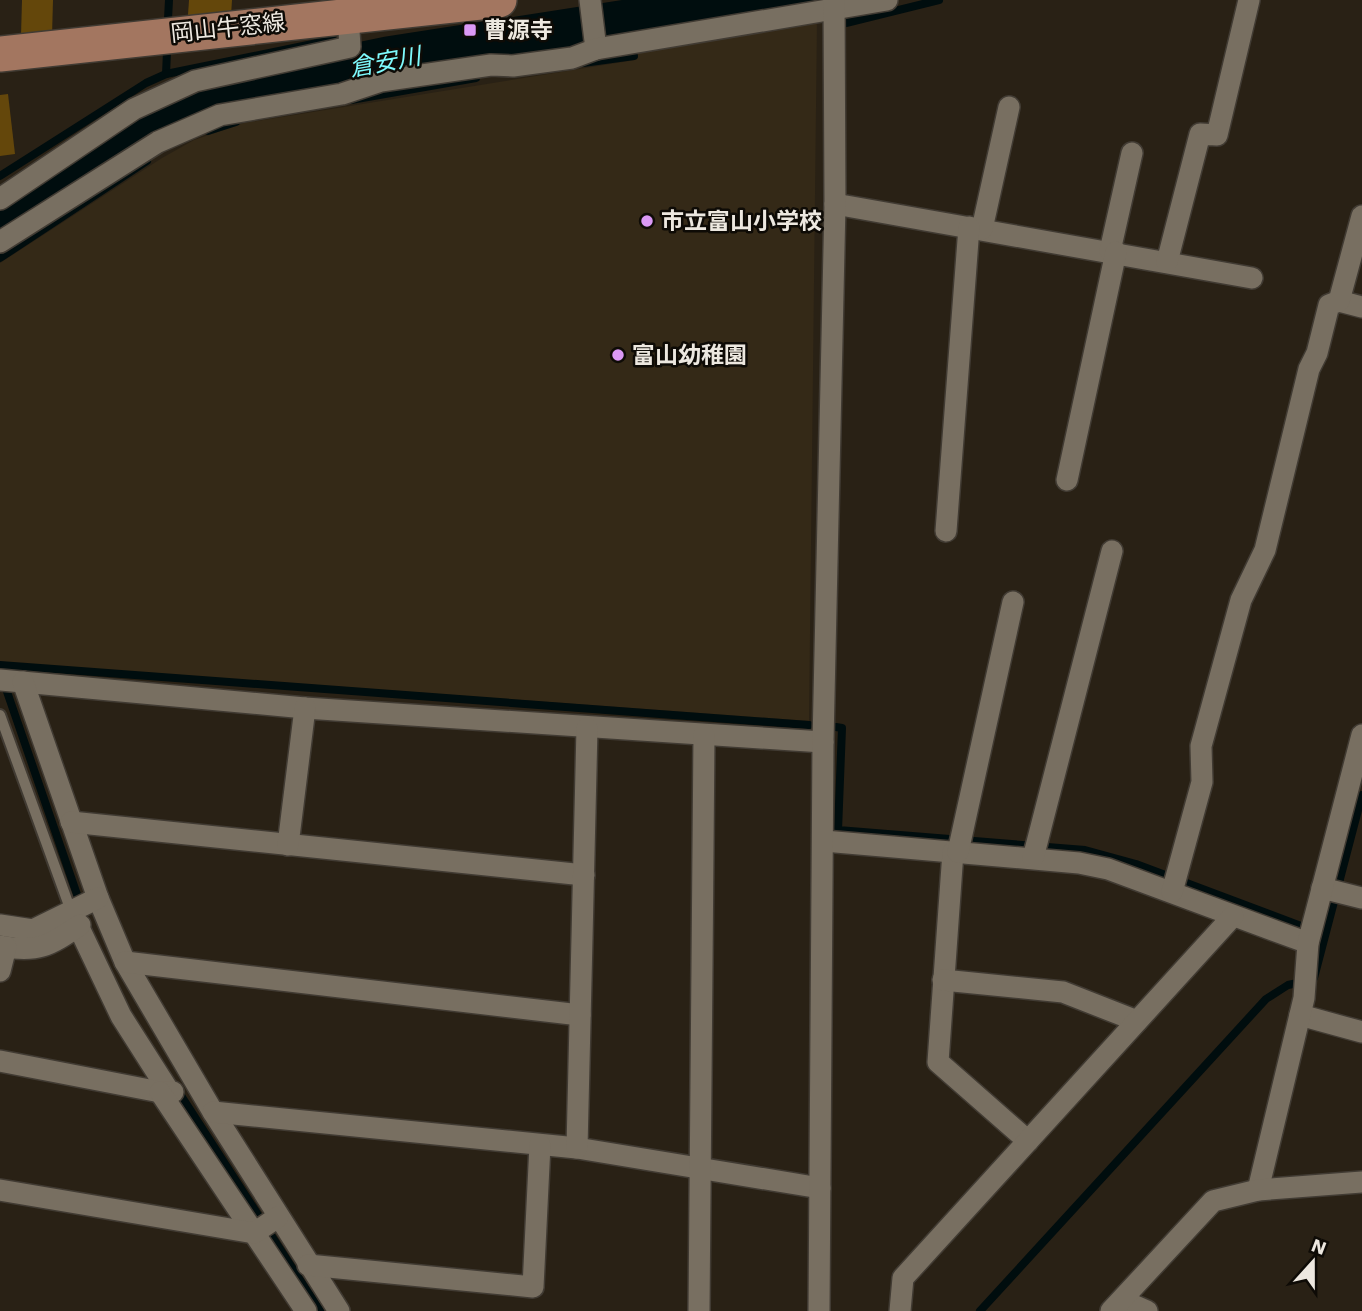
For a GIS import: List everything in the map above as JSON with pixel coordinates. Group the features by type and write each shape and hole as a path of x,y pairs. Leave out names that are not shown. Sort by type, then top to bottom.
{"main road":[{"name":"岡山牛窓線","path":"0,54 499,0"}],"street":[{"path":"0,242 158,142 220,115 342,94 381,81 491,65 513,66 572,58 595,44 834,5 887,0"},
{"path":"1167,262 1200,134 1217,135 1249,0"},
{"path":"590,5 595,44"},
{"path":"819,1311 824,742 835,204 834,5"},
{"path":"0,199 134,109 195,81 350,47 348,15"},
{"path":"946,531 976,228 1009,107"},
{"path":"1067,481 1132,153"},
{"path":"835,204 1113,251 1252,278"},
{"path":"1339,301 1362,216"},
{"path":"1174,883 1202,782 1201,746 1241,600 1265,550 1285,476 1294,420 1329,305 1339,301 1362,307"},
{"path":"1035,849 1112,551"},
{"path":"1013,602 958,845 943,980 938,1062 1028,1141"},
{"path":"340,1311 308,1265 265,1226 176,1089 121,1016 81,913 71,822 11,681 305,708 824,742"},
{"path":"288,845 305,708"},
{"path":"577,1149 587,728"},
{"path":"699,1311 698,1167 704,735"},
{"path":"1258,1189 1300,1015 1308,943 1331,890 1362,736"},
{"path":"71,822 584,875"},
{"path":"824,841 1035,849 1174,883 1233,916 1308,943"},
{"path":"1331,890 1362,898"},
{"path":"0,925 33,930 81,913"},
{"path":"0,971 3,947 27,950 49,946 81,913"},
{"path":"81,913 125,962 176,1089"},
{"path":"900,1311 903,1278 1233,916"},
{"path":"125,962 580,1016"},
{"path":"943,980 1063,992 1137,1021"},
{"path":"1300,1015 1362,1032"},
{"path":"0,1061 176,1089 213,1112 577,1149 820,1188"},
{"path":"213,1112 306,1311"},
{"path":"308,1265 533,1287 540,1145"},
{"path":"1117,1305 1213,1201 1258,1189 1362,1182"},
{"path":"0,1190 265,1226"},
{"path":"1117,1305 1147,1311"}],"lane":[{"path":"0,715 81,913"}],"shaded area":[{"path":"817,20 809,721 0,662 0,263 162,158 194,140 244,123 635,60 635,47"}],"building":[{"path":"22,0 53,0 52,36 21,36"},
{"path":"189,0 232,0 231,16 188,15"},
{"path":"8,94 15,154 0,156 0,95"}],"waterway":[{"path":"168,19 169,0"},
{"name":"倉安川","path":"0,217 156,117 204,98 388,60 711,10 803,0"},
{"path":"846,23 939,0"},
{"path":"0,176 146,83 166,74 332,40 333,33"},
{"path":"166,74 167,52"},
{"path":"583,63 634,56"},
{"path":"351,100 476,78"},
{"path":"208,131 236,122"},
{"path":"0,258 147,161"},
{"path":"0,665 809,725"},
{"path":"4,683 81,906"},
{"path":"836,727 842,728 838,830 1085,850 1136,864 1301,926"},
{"path":"1314,978 1362,795"},
{"path":"980,1311 1266,999 1288,985 1302,982"},
{"path":"178,1091 320,1311"}],"place":[{"name":"曹源寺","path":"470,30"},
{"name":"市立富山小学校","path":"647,221"},
{"name":"富山幼稚園","path":"618,355"}]}
